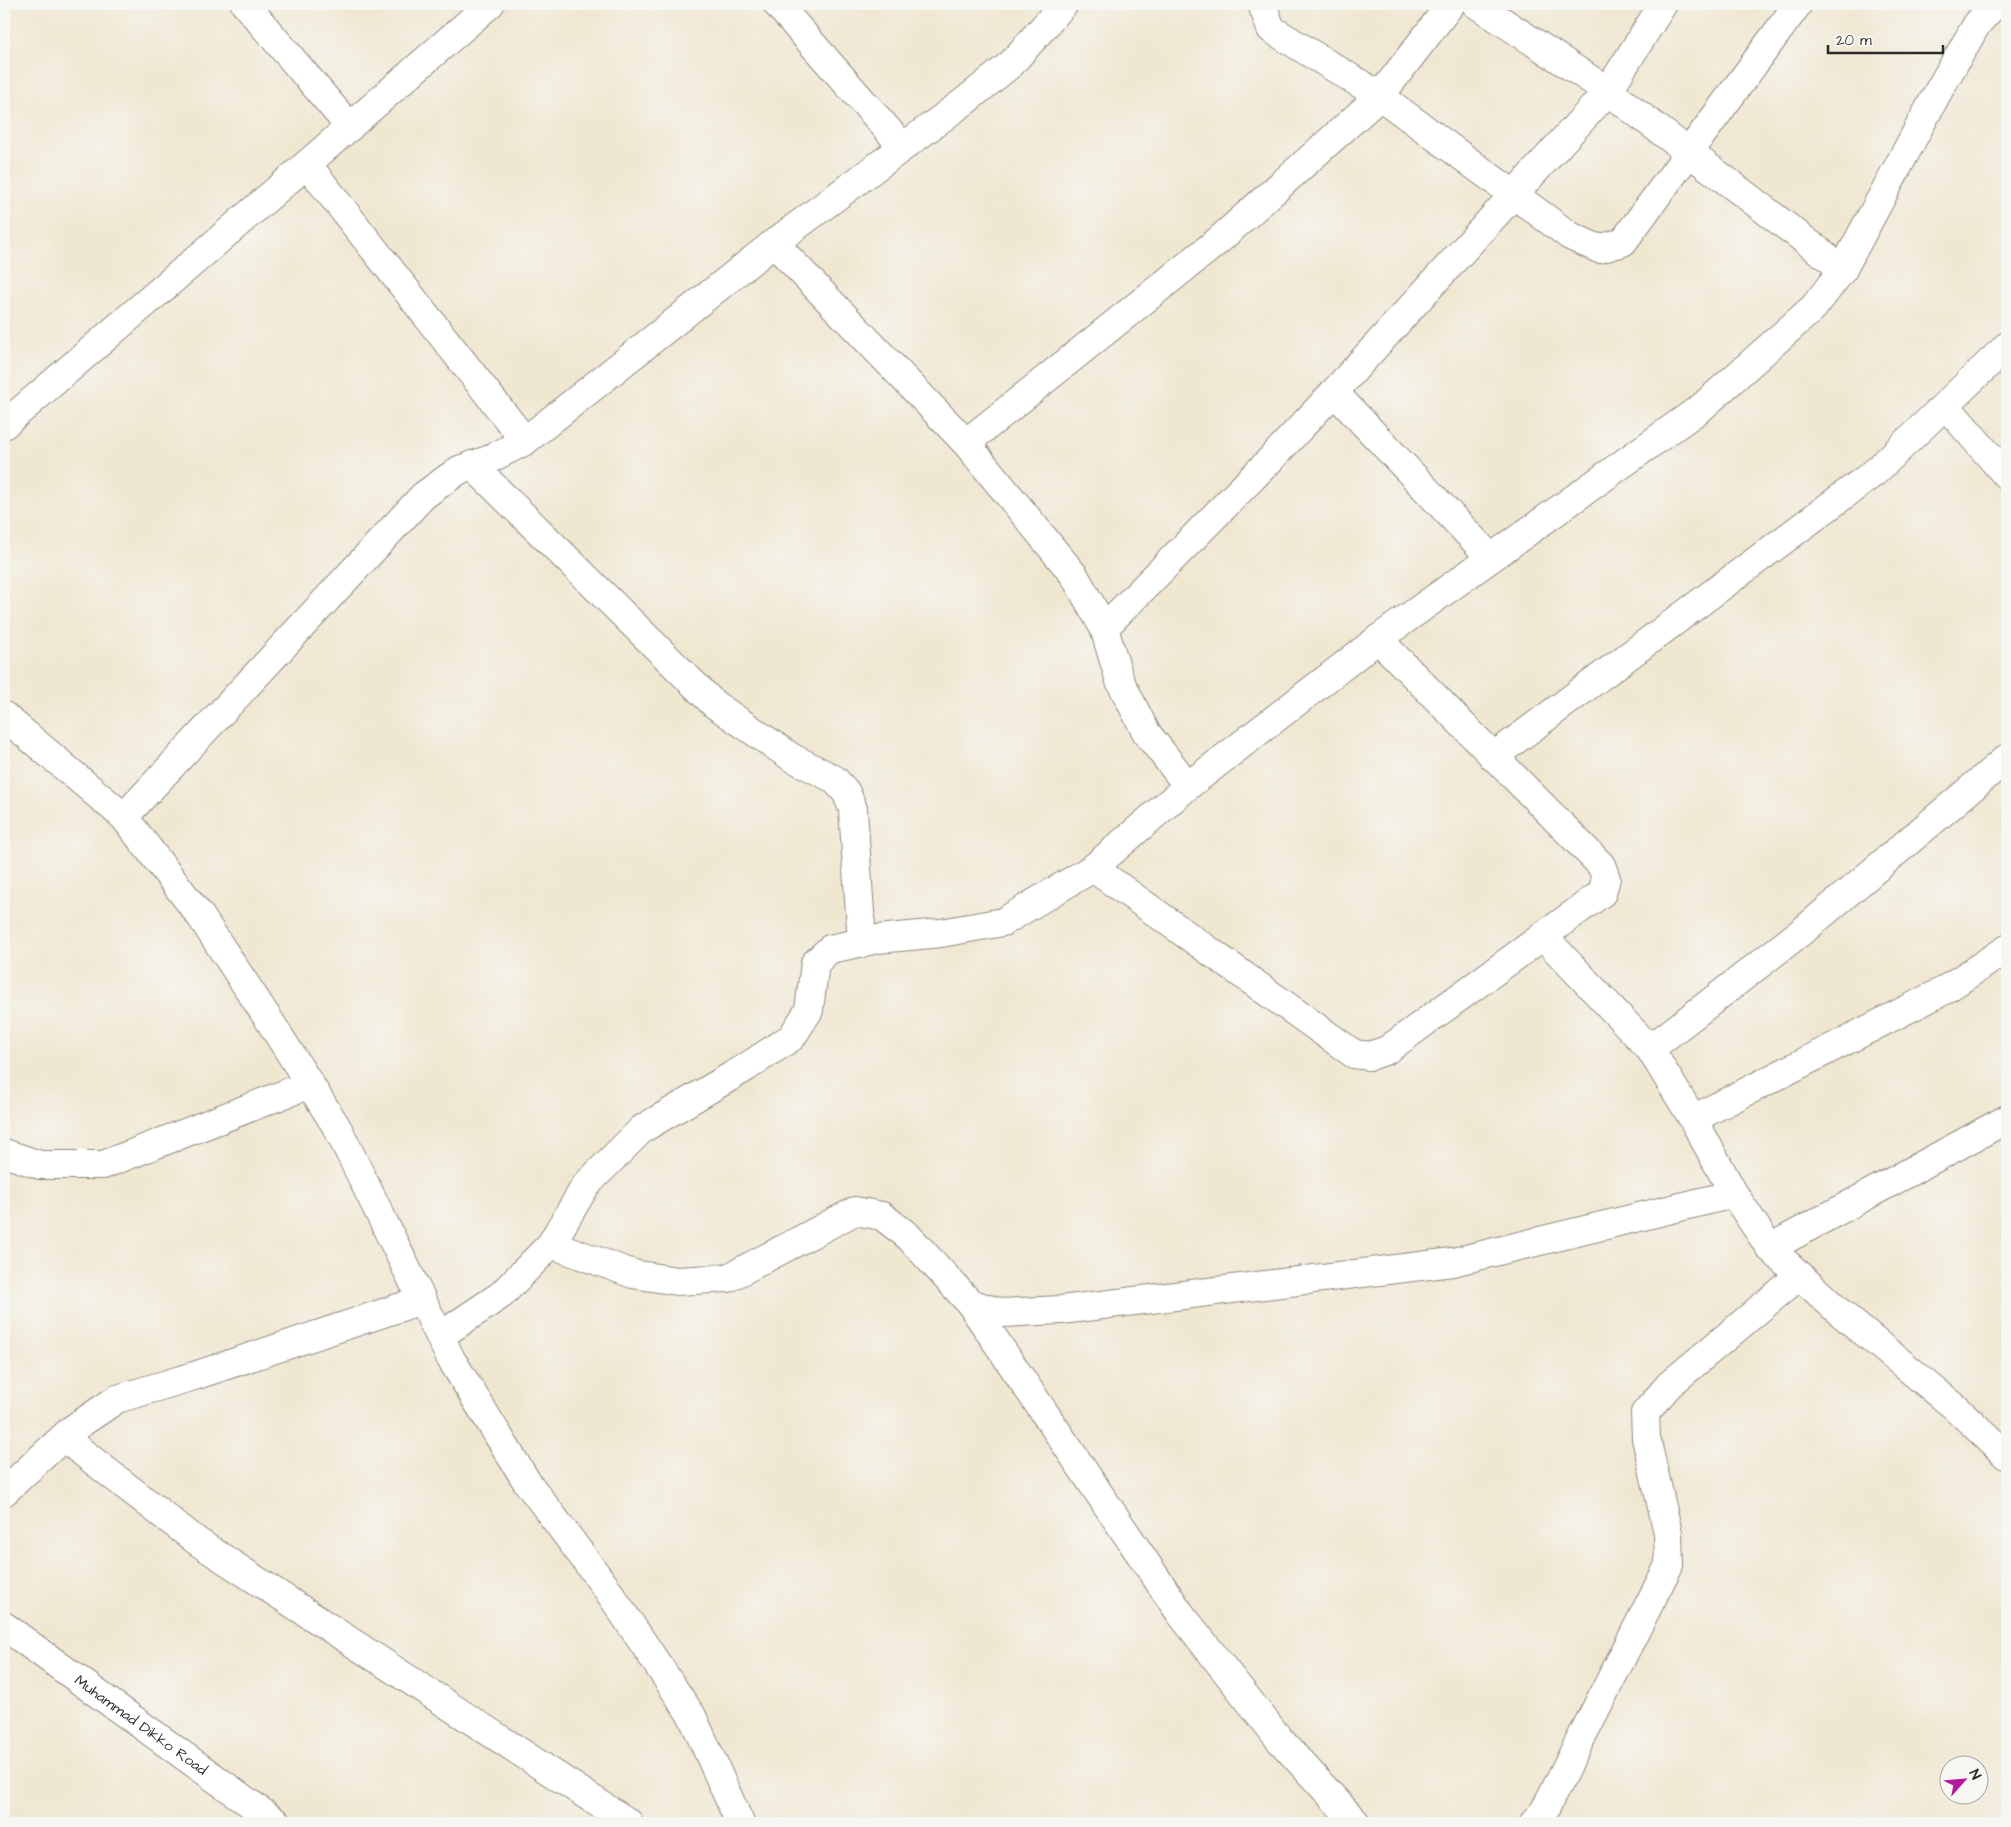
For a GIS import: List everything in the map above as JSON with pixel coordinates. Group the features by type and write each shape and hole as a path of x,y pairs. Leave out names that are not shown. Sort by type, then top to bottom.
{"street":[{"path":"245,4 350,127"},
{"path":"4,425 490,4"},
{"path":"777,4 903,146"},
{"path":"124,817 423,496 458,470 488,460 525,441 774,243 1011,64 1064,4"},
{"path":"1262,4 1271,29 1380,96 1570,236 1599,249 1623,242 1798,4"},
{"path":"966,444 1219,240 1380,96 1451,4"},
{"path":"1476,4 1608,91 1689,150 1843,269"},
{"path":"1104,628 1271,459 1334,392 1608,91 1663,4"},
{"path":"440,1336 501,1295 551,1244 586,1185 642,1129 745,1068 792,1037 809,1010 815,964 830,950 878,939 941,933 1003,922 1093,868 1188,786 1378,639 1702,407 1814,307 1843,269 1938,90 1977,24 1995,4"},
{"path":"307,164 525,441"},
{"path":"774,243 966,444 1074,576 1104,628 1120,681 1146,732 1188,786"},
{"path":"1493,757 1875,472 2007,346"},
{"path":"1334,392 1491,558"},
{"path":"1946,406 2007,476"},
{"path":"472,466 714,704 791,757 834,779 846,792 853,809 862,942"},
{"path":"1093,868 1354,1054 1370,1056 1387,1050 1602,893 1606,878 1601,865 1378,639"},
{"path":"4,716 124,817 200,917 338,1129 451,1359 527,1482 607,1589 692,1716 740,1823"},
{"path":"1650,1049 1805,929 2007,758"},
{"path":"1543,936 1650,1049 1693,1119 1734,1194 1770,1248 1837,1310 1955,1407 2007,1456"},
{"path":"1693,1119 1943,991 2007,949"},
{"path":"4,1152 40,1165 102,1165 310,1084"},
{"path":"1770,1248 2007,1119"},
{"path":"970,1303 1002,1313 1061,1310 1453,1262 1734,1194"},
{"path":"551,1244 633,1274 678,1281 728,1278 854,1211 882,1216 908,1236 970,1303 1180,1612 1280,1740 1356,1823"},
{"path":"1534,1823 1544,1811 1668,1565 1668,1533 1646,1438 1646,1413 1669,1385 1800,1275"},
{"path":"4,1492 72,1430 117,1399 194,1376 422,1300"},
{"path":"64,1438 198,1542 629,1823"},
{"name":"Muhammad Dikko Road","path":"4,1626 277,1823"}]}
